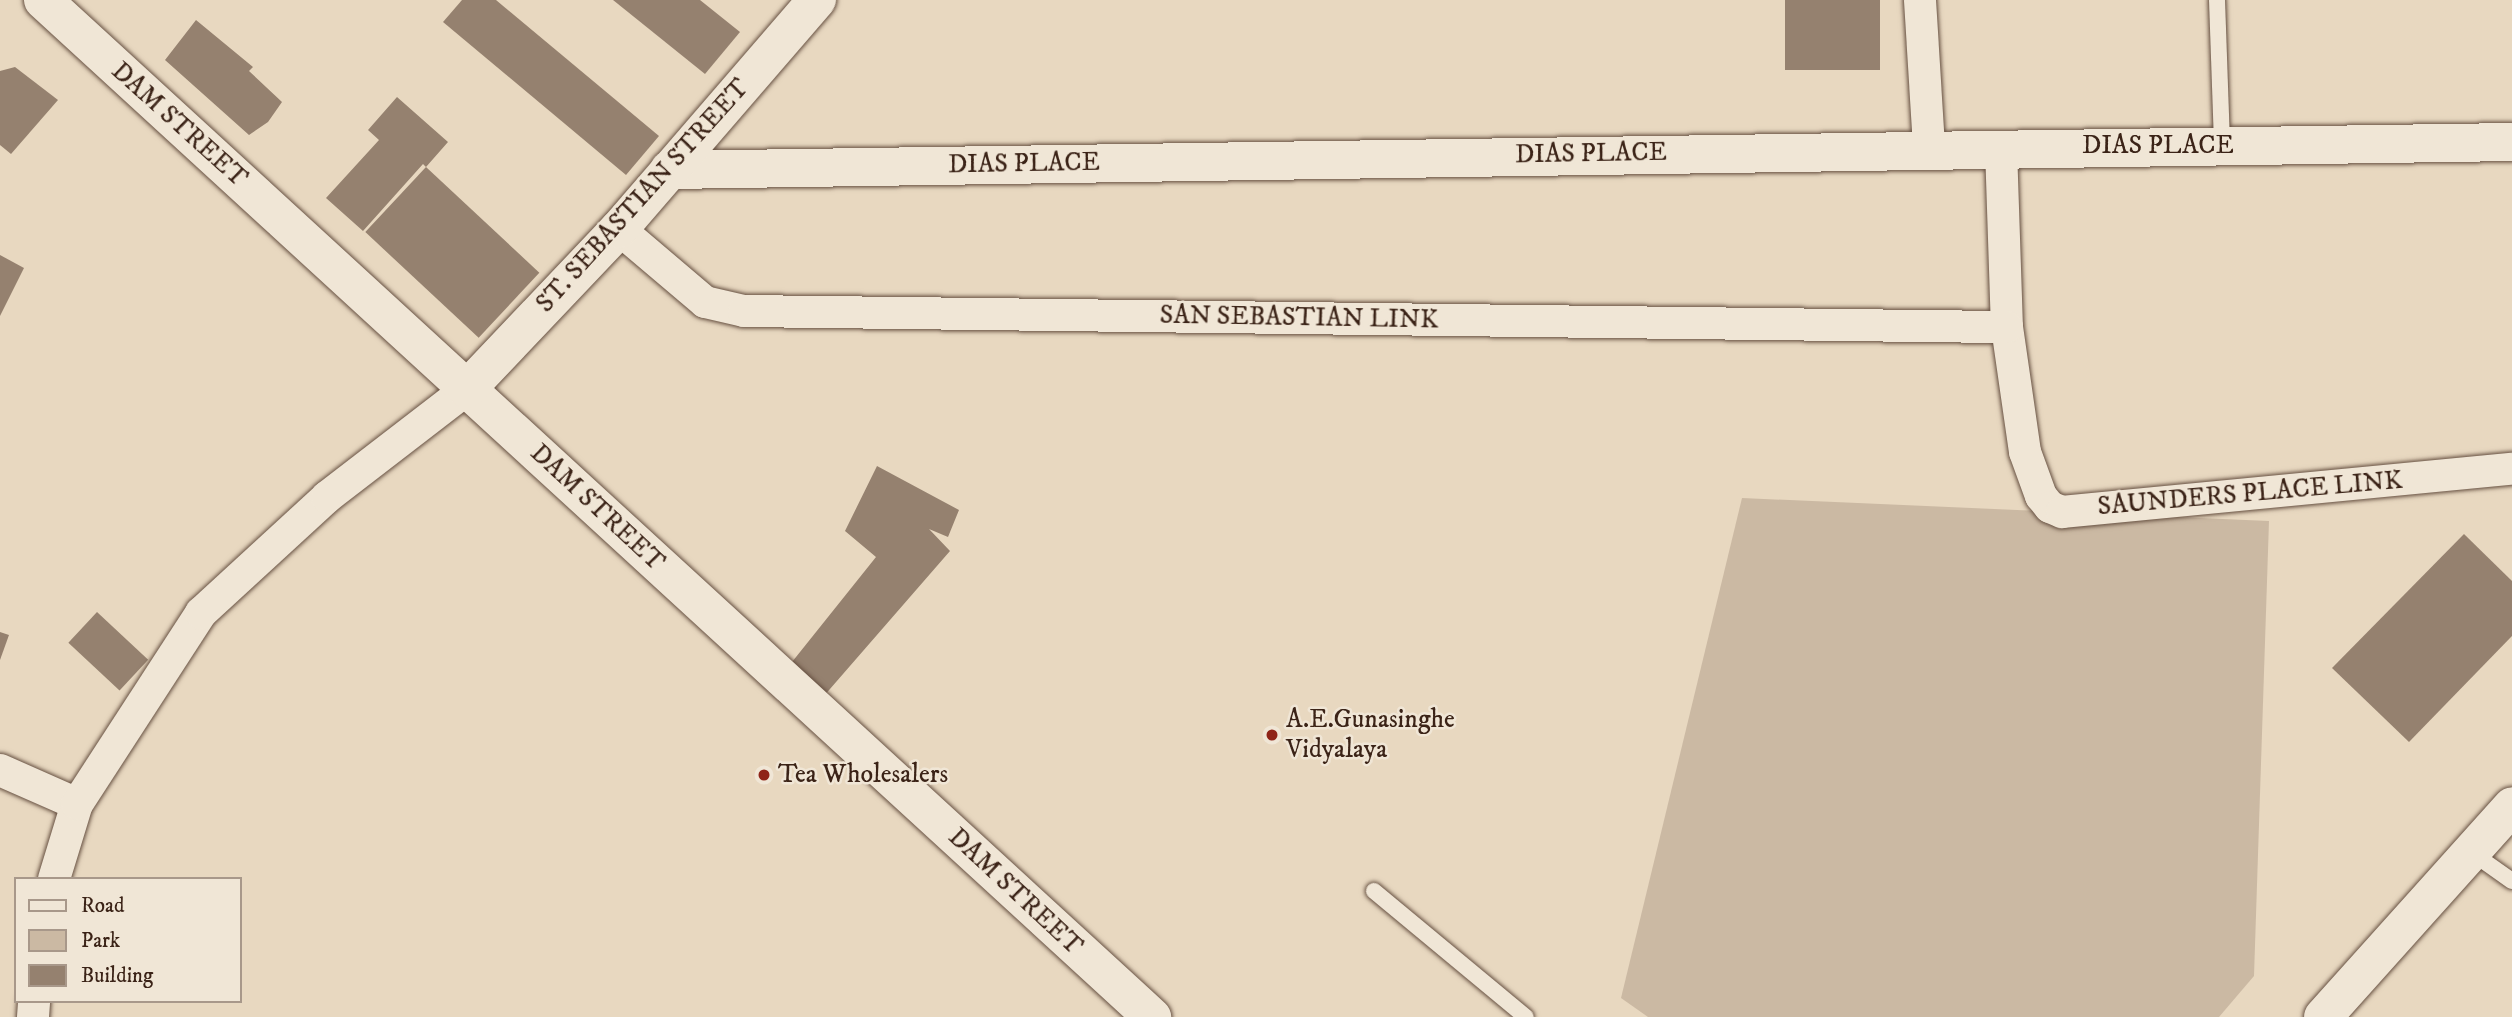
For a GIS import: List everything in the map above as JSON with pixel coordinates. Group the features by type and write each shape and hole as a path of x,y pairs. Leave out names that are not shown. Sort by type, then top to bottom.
{"street":[{"name":"DAM STREET","path":"43,0 1152,1017"},
{"name":"ST. SEBASTIAN STREET","path":"467,388 619,229 817,0"},
{"path":"1920,0 1929,149"},
{"name":"DIAS PLACE","path":"669,170 2512,142"},
{"name":"SAUNDERS PLACE LINK","path":"2001,148 2007,327 2025,452 2041,496 2050,507 2062,512 2512,469"},
{"name":"SAN SEBASTIAN LINK","path":"619,229 705,302 744,311 2007,327"},
{"path":"55,877 78,804 201,613 327,498 467,388"},
{"path":"0,770 78,804"},
{"path":"2323,1017 2512,806"}],"lane":[{"path":"2217,0 2222,146"},
{"path":"2470,851 2512,881"},
{"path":"1374,891 1526,1017"}],"green space":[{"path":"1742,498 2269,521 2254,976 2219,1017 1648,1017 1621,998"}],"building":[{"path":"462,0 496,0 659,136 626,175 443,22"},
{"path":"613,0 700,0 740,32 705,74"},
{"path":"1785,0 1880,0 1880,70 1785,70"},
{"path":"196,20 253,67 249,71 282,102 268,122 249,135 165,60"},
{"path":"15,67 58,100 11,154 0,145 0,71"},
{"path":"397,97 448,142 426,167 423,164 363,231 326,198 379,140 368,130"},
{"path":"426,167 539,273 479,338 365,232"},
{"path":"0,255 24,268 0,316"},
{"path":"877,466 959,510 948,537 929,529 950,551 823,697 788,667 876,557 845,531"},
{"path":"2464,534 2512,581 2512,636 2409,742 2332,668"},
{"path":"97,612 148,660 120,690 68,643"},
{"path":"0,632 9,635 0,660"}],"place":[{"name":"A.E.Gunasinghe Vidyalaya","path":"1272,735"},
{"name":"Tea Wholesalers","path":"764,775"}]}
